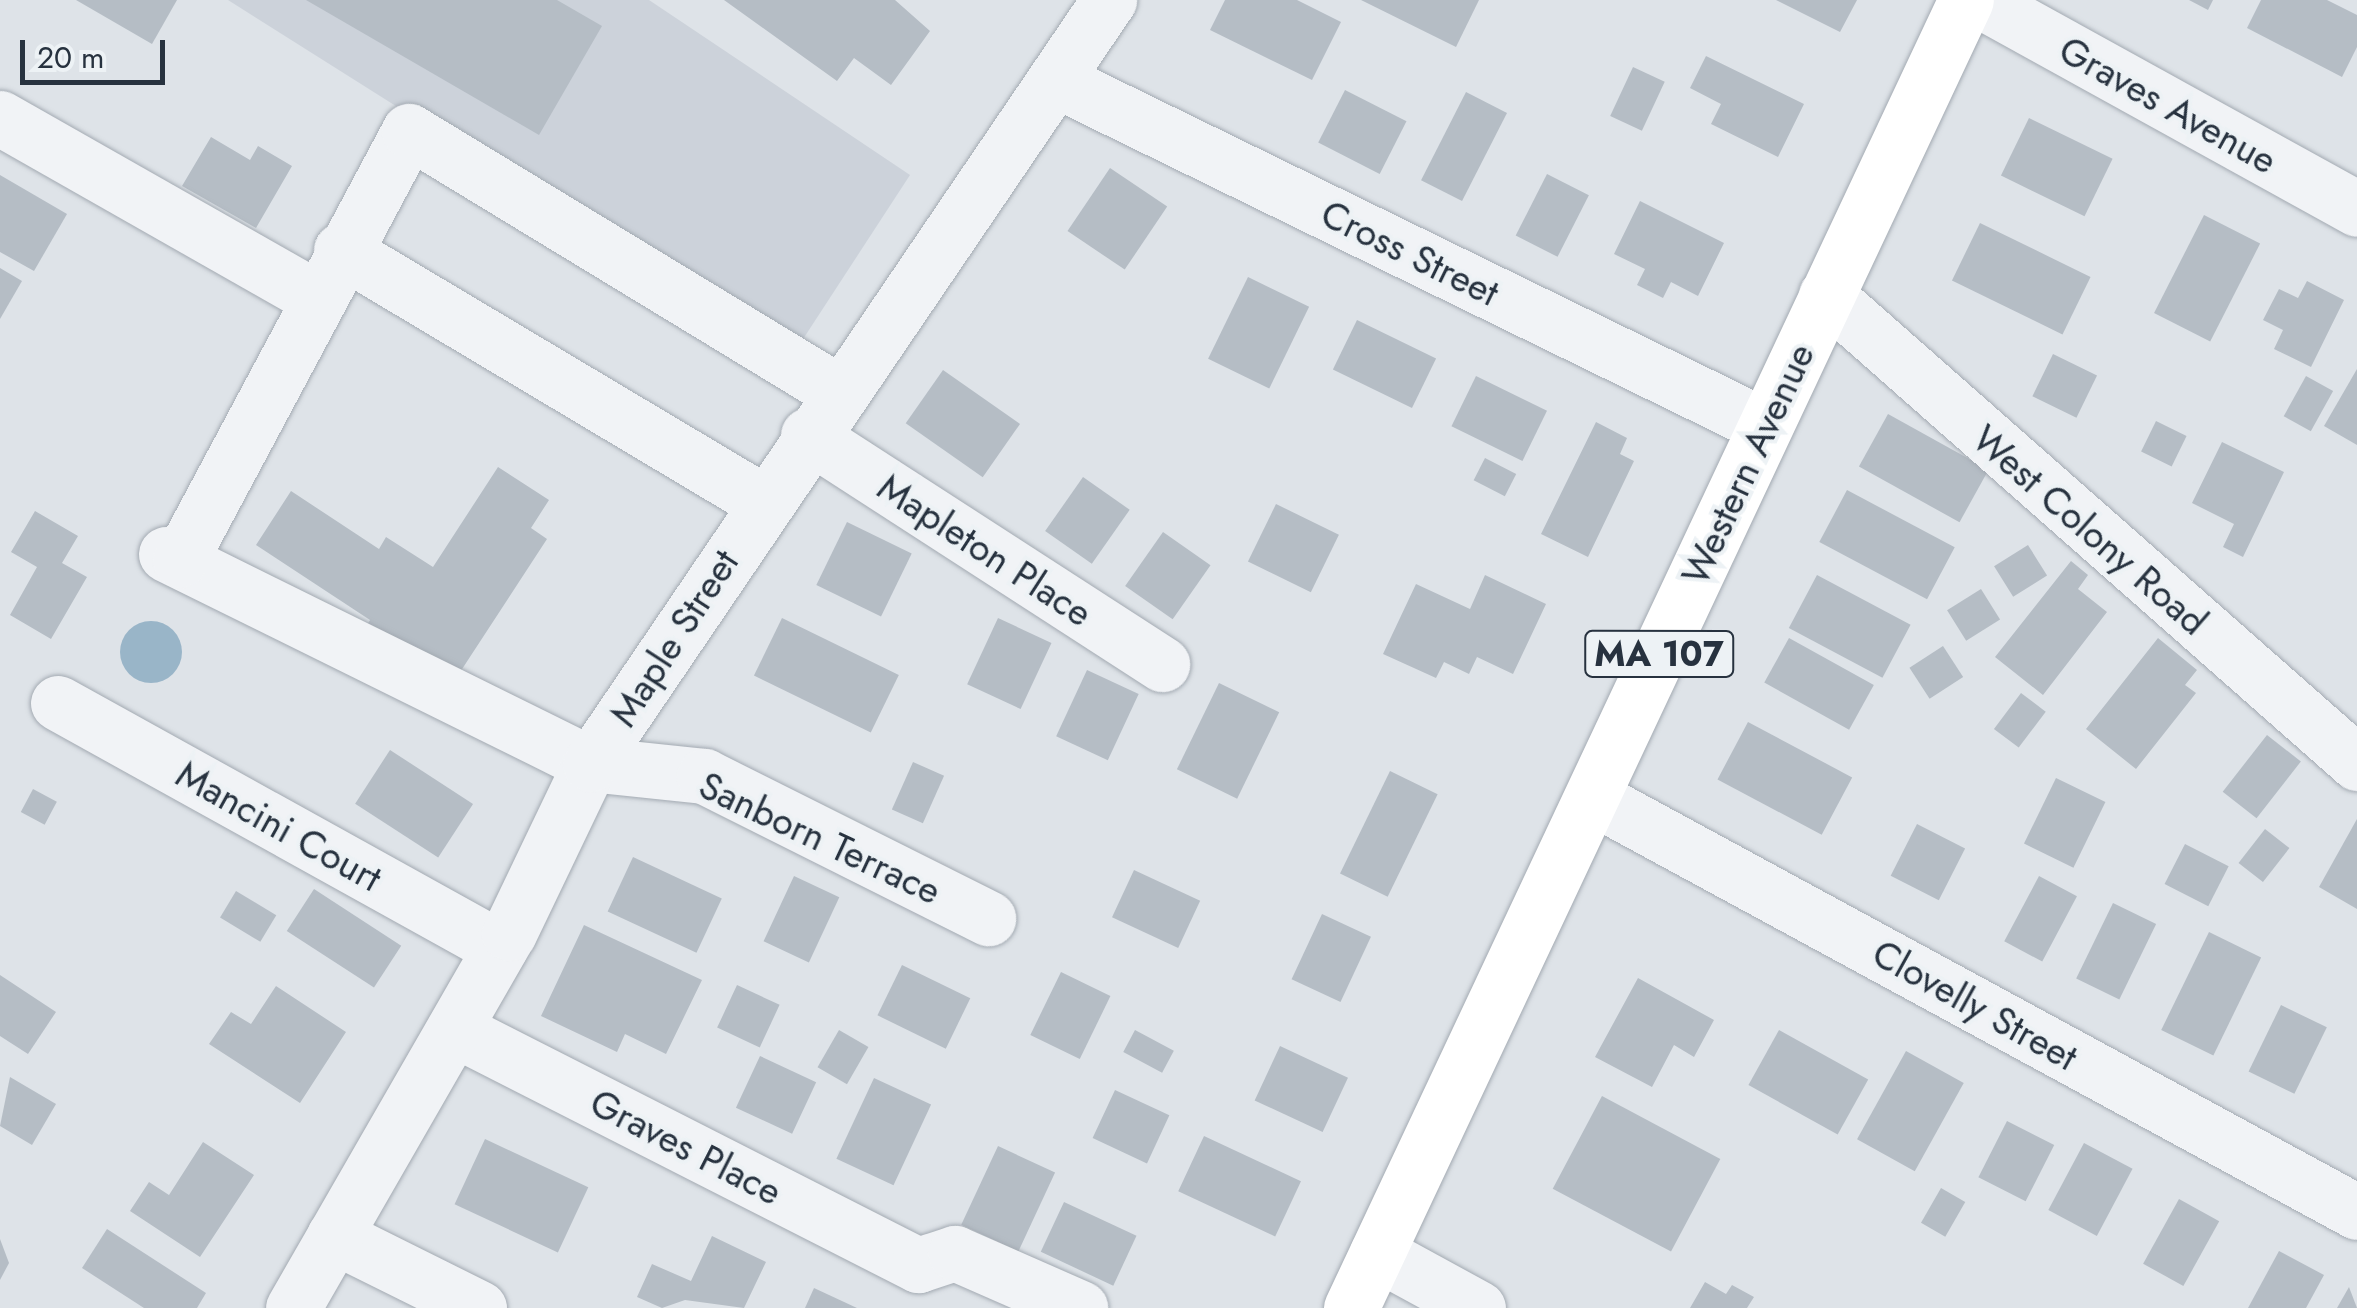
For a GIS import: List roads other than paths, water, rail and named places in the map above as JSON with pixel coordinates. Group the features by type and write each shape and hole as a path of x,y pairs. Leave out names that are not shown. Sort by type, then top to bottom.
{"main road":[{"name":"Western Avenue","path":"1351,1308 1966,0"}],"street":[{"name":"Maple Street","path":"292,1308 500,948 590,764 837,391 1109,0"},
{"name":"Graves Avenue","path":"1979,0 2357,210"},
{"name":"Cross Street","path":"1056,80 1765,426"},
{"path":"0,118 315,296"},
{"path":"590,764 173,557 409,131 837,391"},
{"path":"341,250 763,502"},
{"name":"West Colony Road","path":"1826,296 2357,763"},
{"name":"Mapleton Place","path":"808,436 1162,664"},
{"name":"Mancini Court","path":"58,703 500,948"},
{"name":"Sanborn Terrace","path":"590,764 704,776 988,918"},
{"name":"Clovelly Street","path":"1592,797 2357,1212"},
{"name":"Graves Place","path":"454,1029 918,1265 955,1253 1080,1308"},
{"path":"334,1236 393,1289 479,1308"},
{"path":"1377,1252 1478,1308"}],"water":[{"path":"151,621 173,630 182,652 173,674 151,683 129,674 120,652 129,630"}]}
